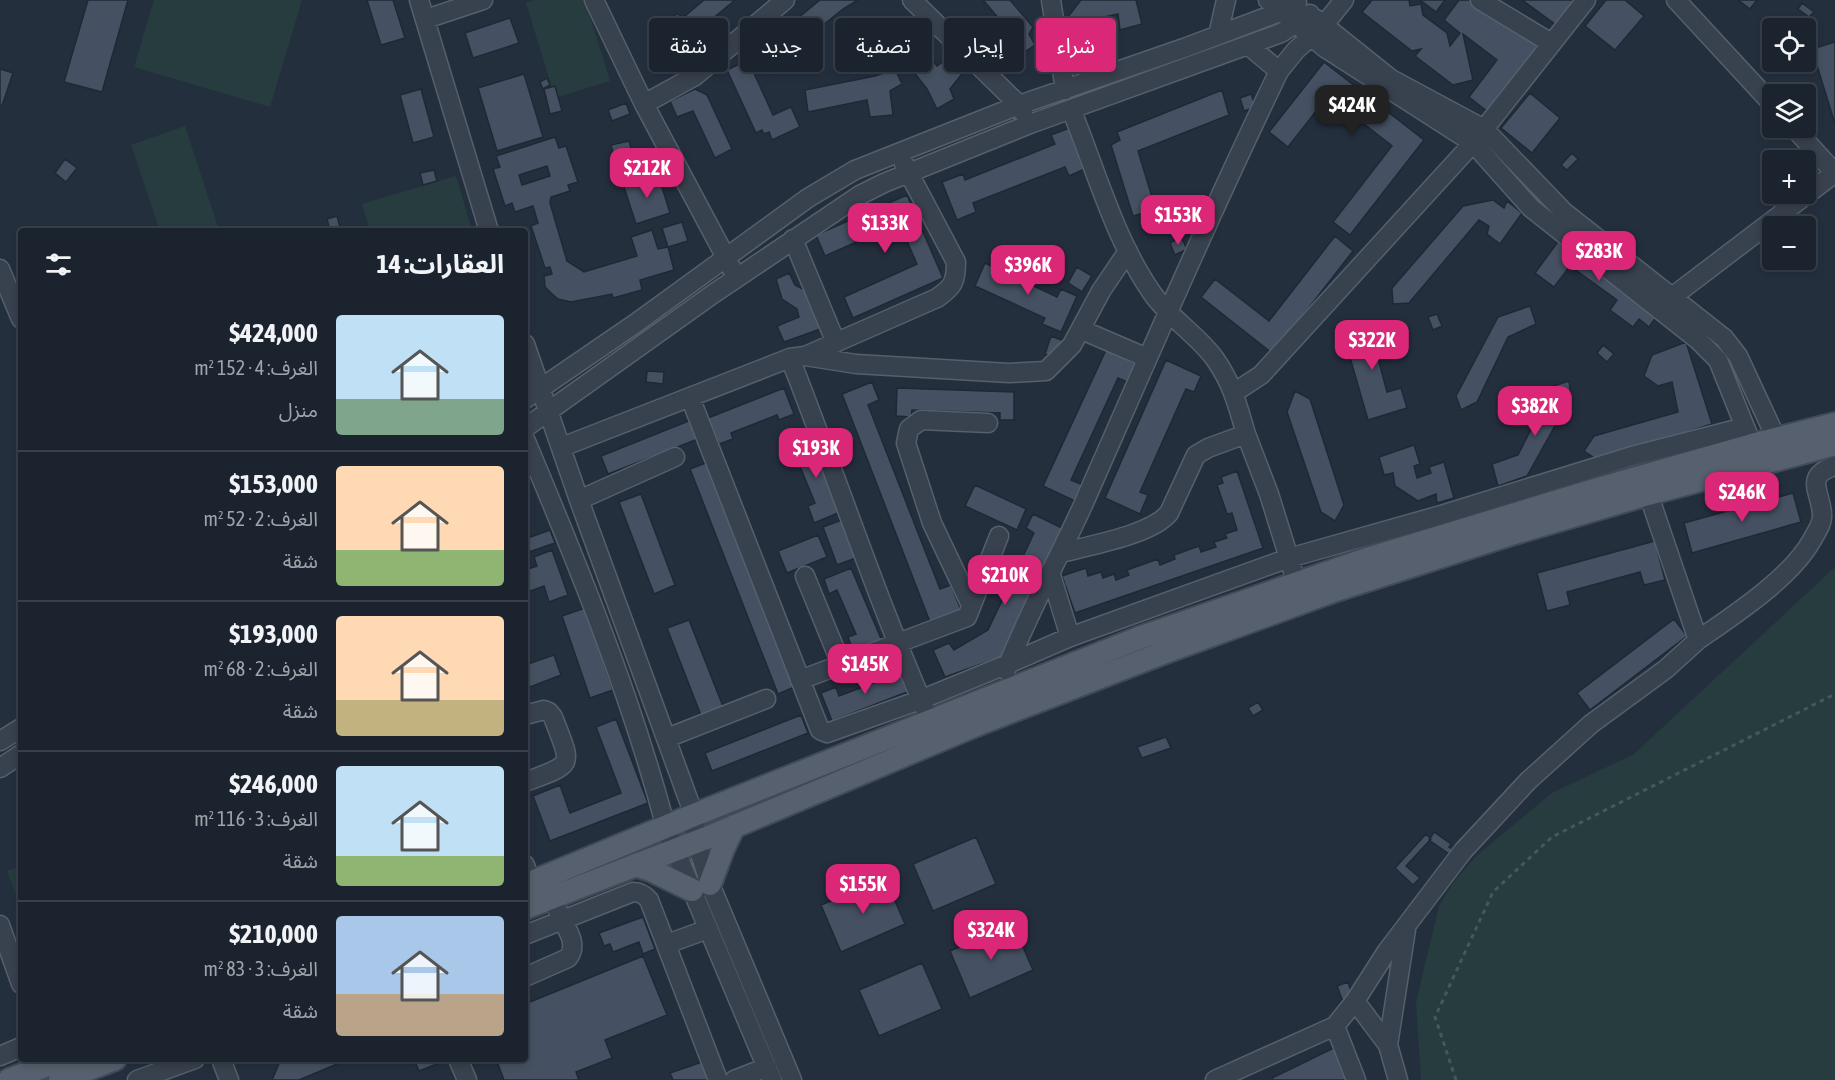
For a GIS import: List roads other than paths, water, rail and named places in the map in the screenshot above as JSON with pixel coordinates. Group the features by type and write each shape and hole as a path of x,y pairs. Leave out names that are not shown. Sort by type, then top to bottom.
{"main road":[{"path":"536,881 635,865 976,725 1168,651 1336,590 1511,534 1645,485 1835,424"},
{"path":"1763,447 1835,444"},
{"path":"528,901 536,881 694,815 1139,638 1381,555 1645,485"},
{"path":"635,865 701,887 734,826"},
{"path":"9,1080 55,1062"},
{"path":"60,1080 107,1062"}],"street":[{"path":"419,0 488,228"},
{"path":"426,19 483,0"},
{"path":"594,0 644,104 737,278"},
{"path":"644,104 695,76 785,0"},
{"path":"912,0 1019,105 1030,124"},
{"path":"1053,0 1065,90"},
{"path":"1218,35 1226,0"},
{"path":"532,394 636,323 808,198 855,170 1019,105 1218,35 1344,0"},
{"path":"1480,0 1551,44"},
{"path":"1235,392 1261,375 1478,136 1586,0"},
{"path":"1676,0 1762,93"},
{"path":"528,426 793,239 860,195 884,183 1030,124 1281,33 1298,14"},
{"path":"997,695 1017,641 1062,553 1167,313 1279,71 1296,50 1298,14"},
{"path":"1298,14 1478,136 1564,212 1724,338 1738,356 1763,447"},
{"path":"1249,46 1279,71"},
{"path":"1071,109 1113,219 1151,292 1167,313 1214,357 1235,392 1246,434 1269,494 1297,584"},
{"path":"1478,136 1531,208 1710,351 1718,360 1763,447"},
{"path":"1672,297 1835,173 1803,138"},
{"path":"562,447 836,343 937,298 950,289 956,277 956,262 896,152"},
{"path":"793,239 836,343"},
{"path":"797,357 856,364 1009,374 1046,371 1072,345 1101,291 1128,250"},
{"path":"0,269 18,312"},
{"path":"1082,330 1147,358"},
{"path":"797,357 840,487 897,644 930,722"},
{"path":"528,365 532,394 549,411 579,500 694,815 701,887 708,929 769,1073 734,1080"},
{"path":"690,397 818,725 824,732 830,732 920,700 1070,637 1288,558 1442,515 1632,456 1763,447"},
{"path":"971,605 932,523 906,443 909,429 921,420 988,423"},
{"path":"1062,553 1142,530 1162,521 1169,513 1196,455 1208,448 1246,434"},
{"path":"528,446 554,507 621,683 675,850 701,887 792,1080"},
{"path":"579,500 675,457"},
{"path":"1215,1080 1242,1075 1335,1026 1355,1002 1388,951 1463,851 1528,781 1591,724 1666,669 1698,640 1754,599 1794,564 1808,548 1821,521 1822,514 1815,484 1817,477 1821,471 1835,466"},
{"path":"1645,485 1698,640"},
{"path":"800,680 967,616 999,536"},
{"path":"1051,574 1070,637"},
{"path":"805,576 841,664"},
{"path":"666,738 766,699"},
{"path":"528,714 544,710 549,712 567,754 567,760 560,769 528,781"},
{"path":"0,741 18,730"},
{"path":"0,768 18,756"},
{"path":"528,976 568,958 572,953 572,940 536,881"},
{"path":"528,933 633,892 639,892 649,900 718,1080"},
{"path":"0,925 18,976"},
{"path":"1388,1045 1406,928"},
{"path":"667,944 708,929"},
{"path":"1355,1002 1388,1045 1398,1080"},
{"path":"1335,1026 1356,1080"},
{"path":"0,1056 18,1048"},
{"path":"137,1080 187,1062"},
{"path":"222,1062 229,1080"},
{"path":"459,1062 467,1080"}]}
